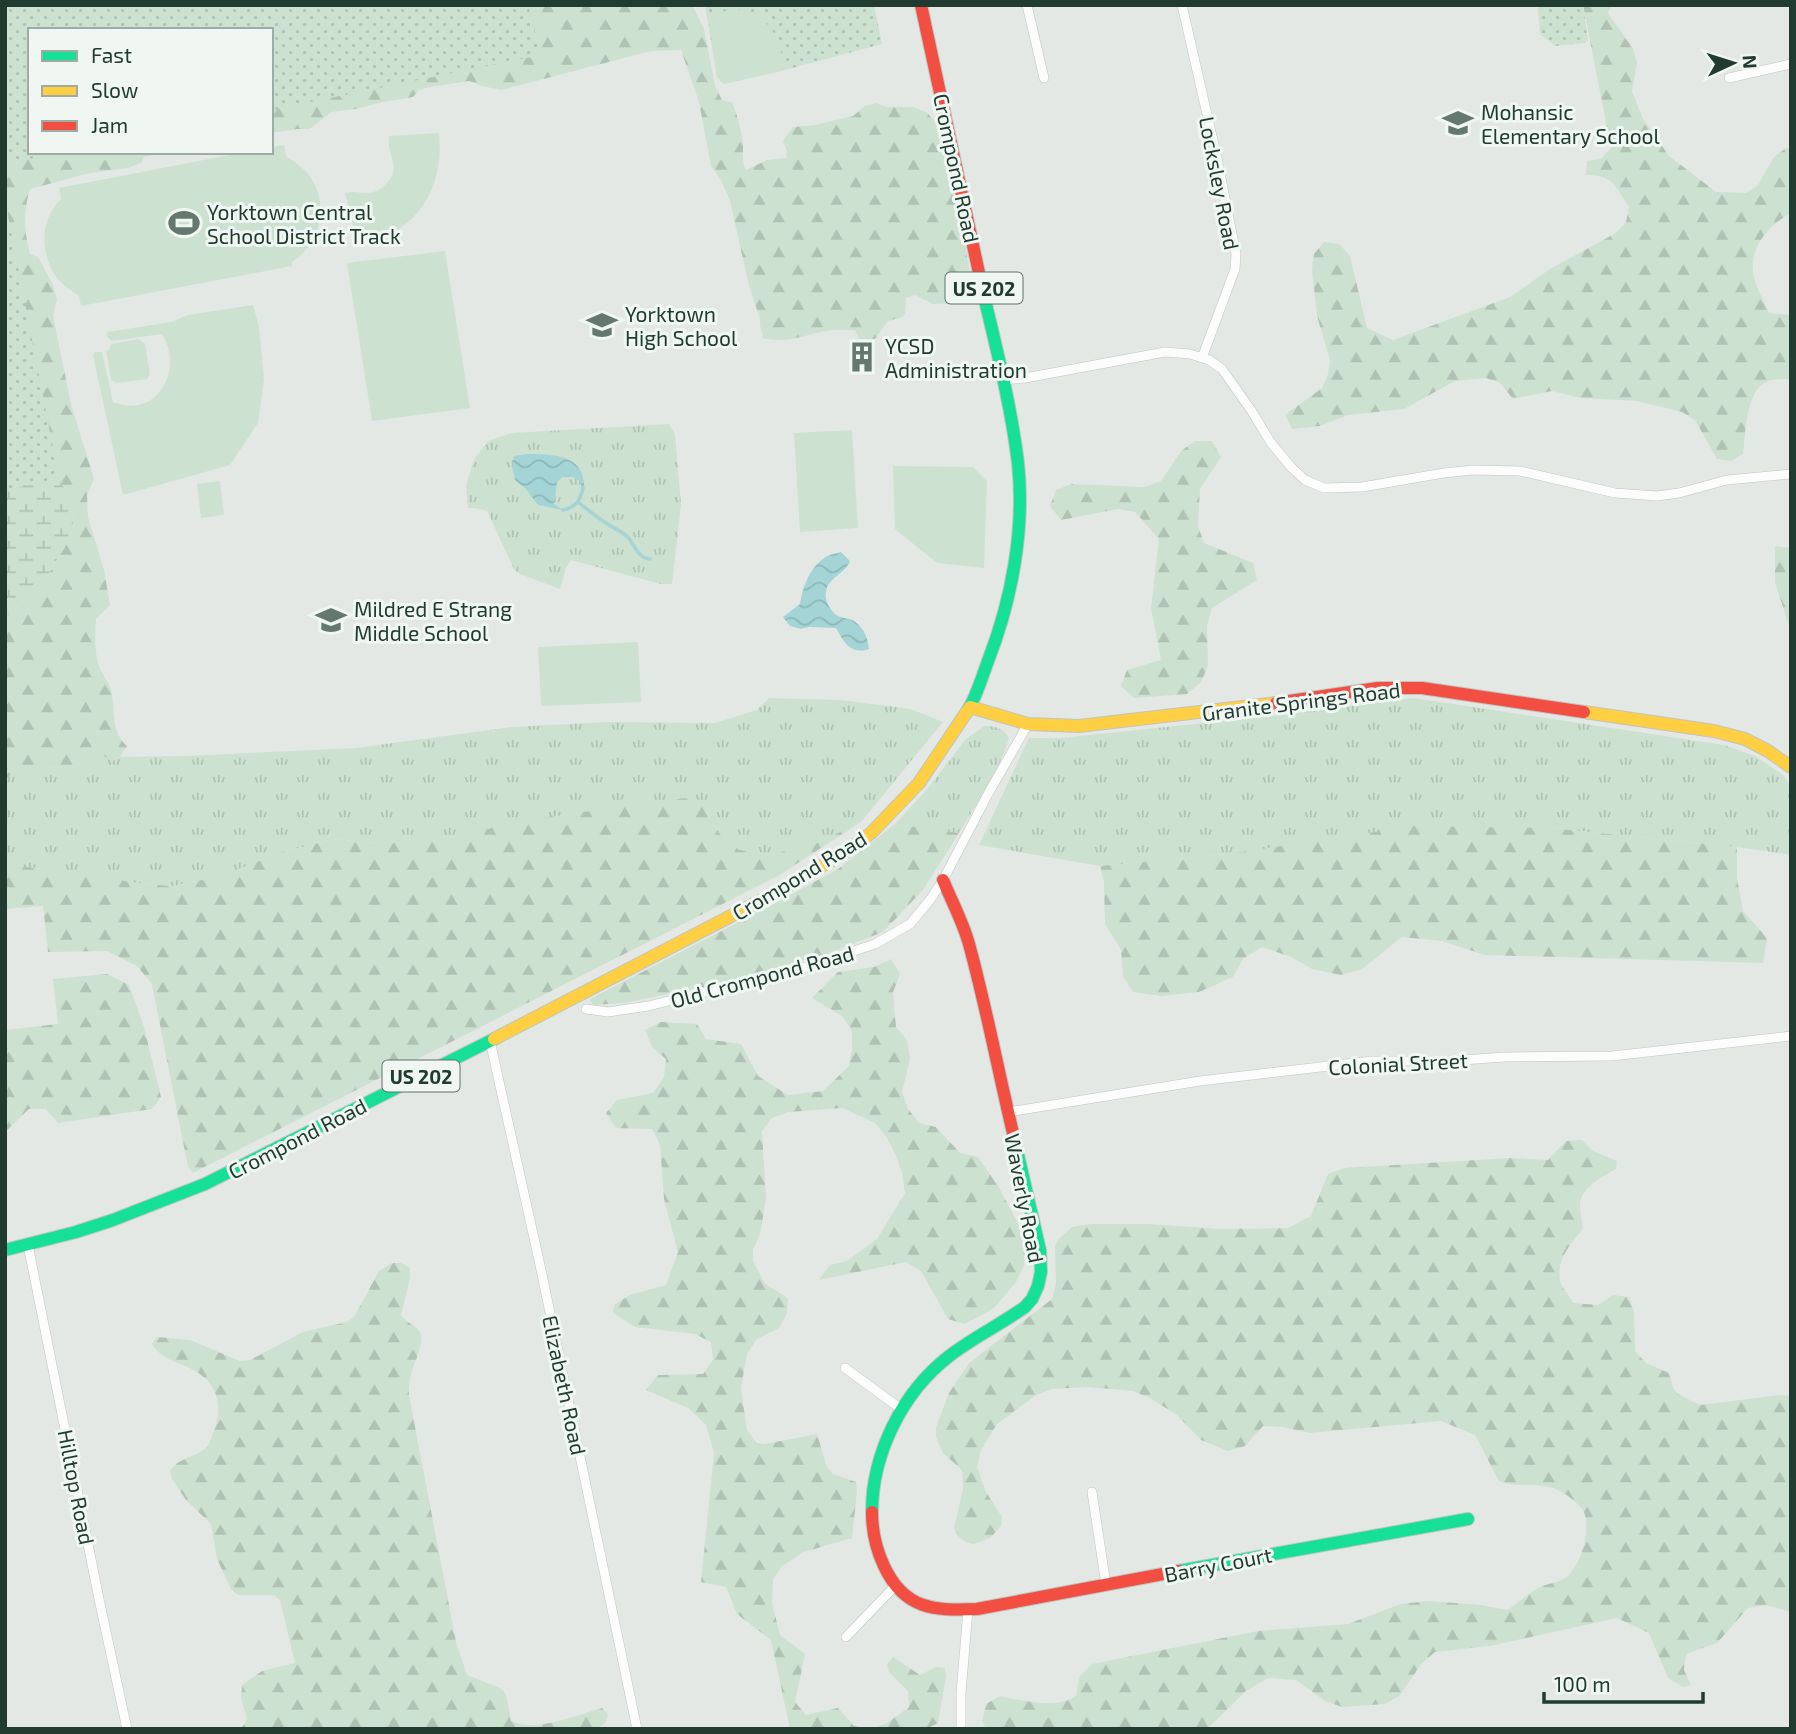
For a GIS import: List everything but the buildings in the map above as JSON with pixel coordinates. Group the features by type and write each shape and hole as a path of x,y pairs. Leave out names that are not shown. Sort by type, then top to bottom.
{"main road":[{"name":"Crompond Road","path":"5,1250 76,1233 205,1184 490,1041 769,896 847,851 871,833 919,783 970,707 1008,603 1018,539 1018,465 1012,417 921,5"},
{"name":"Granite Springs Road","path":"970,707 1028,724 1079,726 1243,708 1378,688 1422,688 1714,731 1745,739 1769,751 1791,767"},
{"name":"Waverly Road","path":"894,1587 883,1567 874,1540 871,1518 873,1485 880,1450 894,1420 911,1395 944,1360 1027,1305 1040,1284 1040,1250 969,944 958,911 943,880"},
{"name":"Barry Court","path":"968,1610 1468,1520"},
{"path":"894,1587 910,1600 934,1608 968,1610"}],"street":[{"path":"1027,5 1044,78"},
{"name":"Locksley Road","path":"1182,5 1236,254 1234,269 1202,358"},
{"path":"1729,78 1791,64"},
{"path":"1003,380 1165,352 1190,354 1209,360 1222,369 1271,443 1291,467 1304,480 1324,488 1362,488 1473,470 1520,471 1615,494 1657,496 1727,480 1791,474"},
{"name":"Old Crompond Road","path":"586,1009 608,1013 648,1006 803,968 875,944 910,924 943,880 1028,724"},
{"name":"Colonial Street","path":"1008,1112 1199,1081 1360,1062 1612,1056 1791,1036"},
{"name":"Elizabeth Road","path":"490,1041 637,1729"},
{"name":"Hilltop Road","path":"28,1245 127,1729"},
{"path":"845,1368 901,1409"},
{"path":"1091,1492 1106,1585"},
{"path":"846,1636 894,1587"},
{"path":"961,1729 961,1693 968,1610"}],"green space":[{"path":"5,5 528,5 541,55 273,110 273,28 28,28 28,154 52,154 5,164"},
{"path":"506,5 692,5 704,29 715,86 722,100 732,102 735,110 742,136 746,170 767,160 786,158 783,141 793,127 853,116 865,106 876,103 887,107 913,107 926,112 934,120 940,135 964,238 973,292 969,301 958,303 933,304 915,295 906,298 903,317 888,321 875,339 859,339 855,330 826,331 787,339 763,338 730,201 721,180 711,166 699,102 681,50 651,51 501,90 469,81 425,88 413,97 331,112 310,129 273,133 273,91"},
{"path":"705,5 874,5 882,44 724,84 717,77"},
{"path":"1542,5 1583,5 1588,40 1585,43 1555,46 1540,34 1538,8"},
{"path":"1583,5 1612,5 1608,13 1633,49 1637,63 1632,91 1643,119 1669,156 1716,192 1746,193 1758,185 1774,157 1791,147 1791,213 1763,236 1755,253 1753,271 1769,313 1791,315 1791,379 1768,381 1760,386 1748,413 1743,454 1731,461 1717,459 1695,420 1682,412 1637,401 1581,398 1552,391 1513,399 1500,383 1486,378 1455,381 1404,409 1348,415 1320,426 1292,429 1285,415 1322,388 1328,374 1330,360 1317,316 1312,269 1314,254 1324,242 1339,244 1350,256 1367,328 1393,340 1510,297 1550,269 1616,233 1626,222 1629,207 1617,188 1608,179 1586,175 1587,161 1601,159 1611,148"},
{"path":"737,9 760,15 778,38 785,70 724,84 717,77 708,14"},
{"path":"439,133 437,173 422,206 411,220 396,231 358,244 345,193 373,192 387,183 393,172 389,136"},
{"name":"Yorktown Central School District Track","path":"284,145 286,156 311,178 320,201 319,224 315,235 309,246 292,262 292,266 81,306 79,296 62,283 51,269 44,238 49,217 61,199 59,188 235,154 273,154 273,147"},
{"path":"34,154 158,154 144,157 141,163 128,168 90,173 30,189 28,197 25,222 28,246 30,254 38,257 57,299 53,316 71,404 94,479 87,495 88,517 104,570 110,605 96,619 96,650 100,669 111,691 116,728 127,746 120,757 112,761 99,753 69,767 19,770 5,780 5,618 44,582 73,532 74,505 59,479 5,250 5,163"},
{"path":"5,200 59,479 5,490"},
{"path":"5,250 59,479 74,505 73,532 44,582 5,618"},
{"path":"445,251 470,408 372,421 347,263"},
{"path":"253,305 259,326 264,380 258,423 230,465 123,495 93,355 95,352 102,352 113,402 128,406 142,404 153,398 168,376 170,362 162,334 111,341 106,335 107,332"},
{"path":"139,339 145,344 150,374 147,379 117,383 111,380 106,351 111,344"},
{"path":"669,424 675,434 681,505 672,584 661,584 571,560 560,589 520,574 514,569 487,511 468,508 466,485 474,459 488,441 512,433"},
{"path":"852,430 858,528 800,532 794,433"},
{"path":"1195,441 1212,441 1221,457 1200,489 1198,526 1204,543 1253,563 1257,580 1212,608 1207,626 1208,666 1201,682 1187,694 1134,698 1121,686 1127,670 1161,660 1151,608 1159,539 1135,512 1118,509 1061,520 1050,506 1056,490 1072,484 1145,487 1161,481 1181,451"},
{"path":"893,466 973,467 987,481 984,568 937,563 895,529"},
{"path":"220,481 224,515 201,518 197,484"},
{"path":"1775,546 1791,548 1791,632 1775,582"},
{"path":"638,642 641,702 541,706 538,647"},
{"path":"769,698 840,700 911,709 943,722 861,822 817,843 772,854 739,850 720,834 704,807 387,844 334,839 282,852 221,876 172,886 5,865 5,780 11,774 26,768 69,767 99,753 112,761 120,757 356,748 512,727 608,722 715,723 757,710"},
{"path":"1413,698 1724,745 1755,756 1783,775 1791,787 1791,855 1550,828 1100,866 979,845 1029,738 1060,738 1272,716"},
{"path":"984,726 999,728 1009,738 994,775 959,833 895,824 929,787 965,740"},
{"path":"685,798 704,807 720,834 739,850 772,854 817,843 861,822 778,876 193,1173 188,1167 152,984 137,966 107,951 48,952 43,906 5,909 5,865 172,886 221,876 282,852 334,839 387,844 455,836 534,819"},
{"path":"895,824 959,833 923,890 883,932 826,954 727,982 624,1003 593,1005 590,999 838,869"},
{"path":"1415,826 1550,828 1737,847 1737,878 1743,911 1767,938 1763,963 1485,955 1442,941 1402,937 1362,969 1341,975 1312,969 1291,957 1262,947 1243,959 1233,977 1199,992 1161,996 1133,992 1123,976 1121,950 1105,924 1104,882 1100,866 1228,854"},
{"path":"891,959 900,974 893,992 896,1027 907,1040 910,1059 902,1092 908,1109 919,1123 936,1127 960,1153 978,1157 998,1186 1022,1231 1024,1266 1016,1282 994,1308 965,1324 948,1319 921,1271 906,1262 819,1280 830,1265 847,1261 877,1239 905,1193 896,1155 875,1123 842,1108 788,1112 772,1118 762,1131 766,1199 760,1234 753,1250 753,1261 765,1284 788,1298 787,1313 779,1328 757,1339 747,1354 741,1388 747,1430 757,1443 765,1444 817,1434 827,1467 833,1474 856,1482 857,1491 852,1538 804,1552 782,1566 773,1579 772,1603 780,1635 805,1654 795,1702 806,1715 838,1708 854,1726 870,1729 790,1729 771,1640 737,1614 726,1587 701,1582 714,1453 706,1425 688,1408 646,1390 658,1375 703,1374 713,1360 711,1342 695,1334 635,1327 613,1313 614,1305 630,1295 666,1285 678,1252 664,1199 660,1145 652,1129 616,1128 606,1113 617,1100 653,1093 664,1077 666,1059 652,1047 645,1030 661,1022 697,1024 706,1039 741,1044 758,1076 788,1095 823,1091 849,1066 852,1031 842,1016 812,998 838,972 874,967"},
{"path":"107,974 129,985 144,1027 161,1097 152,1109 58,1123 46,1109 29,1109 5,1132 5,1030 58,1024 53,979"},
{"path":"1582,1140 1593,1151 1617,1161 1616,1169 1593,1183 1581,1199 1583,1229 1569,1247 1559,1276 1573,1303 1598,1305 1613,1295 1629,1297 1634,1311 1635,1351 1646,1363 1669,1373 1673,1388 1678,1394 1700,1405 1791,1396 1791,1612 1766,1605 1748,1608 1717,1643 1686,1654 1684,1670 1691,1685 1683,1687 1668,1678 1649,1633 1617,1618 1490,1646 1435,1652 1422,1663 1399,1696 1385,1704 1342,1707 1325,1701 1296,1680 1268,1678 1246,1691 1205,1729 986,1729 982,1721 986,1704 1000,1696 1039,1703 1069,1700 1076,1696 1079,1677 1092,1664 1258,1631 1348,1624 1401,1604 1428,1601 1507,1610 1538,1588 1568,1576 1578,1562 1586,1534 1586,1517 1581,1507 1564,1493 1551,1487 1514,1485 1499,1481 1475,1435 1441,1421 1310,1433 1263,1426 1245,1446 1228,1451 1201,1440 1177,1415 1133,1391 1088,1387 1052,1389 1036,1395 997,1424 981,1450 977,1467 986,1492 1002,1517 1001,1526 990,1538 974,1544 958,1536 954,1527 963,1490 962,1470 943,1453 936,1437 936,1427 949,1393 969,1363 1052,1299 1056,1283 1055,1246 1072,1227 1091,1224 1148,1224 1221,1229 1288,1228 1311,1216 1328,1174 1344,1168 1511,1158 1548,1160 1566,1141"},
{"path":"392,1263 401,1263 410,1268 401,1315 419,1331 421,1339 410,1378 409,1395 456,1642 467,1675 500,1688 506,1694 511,1721 544,1724 602,1708 608,1714 606,1722 598,1729 240,1729 247,1718 241,1698 242,1685 262,1671 295,1663 280,1600 274,1595 238,1595 231,1589 217,1559 211,1524 186,1500 172,1479 170,1471 174,1466 205,1449 209,1444 218,1412 214,1390 204,1377 166,1358 152,1344 157,1337 190,1340 240,1361 250,1360 303,1332 347,1322 354,1317 379,1271"},
{"path":"893,1657 920,1675 936,1667 945,1668 938,1723 926,1729 871,1729 887,1723 909,1707 908,1691 889,1672 887,1664"}],"water":[{"path":"526,454 566,458 579,469 584,489 581,488 581,482 573,477 563,477 557,482 554,504 563,510 538,505 515,480 512,467 514,456"},
{"path":"841,552 850,561 827,586 827,602 835,614 854,621 860,627 869,649 852,649 836,628 801,629 790,626 783,617 800,604 805,584 814,567 826,557"}],"waterway":[{"path":"563,510 577,503 583,488"},
{"path":"578,502 626,535 640,554 650,559"}],"traffic: fast":[{"path":"968,710 1004,613 1015,564 1020,513 1015,442 984,296"},
{"path":"5,1250 113,1220 205,1184 494,1039"},
{"path":"872,1512 877,1468 884,1447 893,1426 917,1388 948,1357 1025,1307 1038,1286 1041,1272 1040,1250 1013,1133"},
{"path":"1179,1571 1468,1519"}],"traffic: slow":[{"path":"970,707 1028,724 1079,726 1276,703"},
{"path":"494,1039 781,890 847,851 871,833 919,783 968,710"},
{"path":"1584,712 1714,731 1745,739 1791,767"}],"traffic: jam":[{"path":"921,5 984,296"},
{"path":"1276,703 1378,688 1422,688 1584,712"},
{"path":"943,880 969,944 1013,1133"},
{"path":"872,1512 877,1546 892,1580 911,1599 934,1608 977,1609 1179,1571"}],"place":[{"name":"Mohansic Elementary School","path":"1458,123"},
{"name":"Yorktown Central School District Track","path":"184,223"},
{"name":"Yorktown High School","path":"602,325"},
{"name":"YCSD Administration","path":"862,357"},
{"name":"Mildred E Strang Middle School","path":"331,620"}]}
